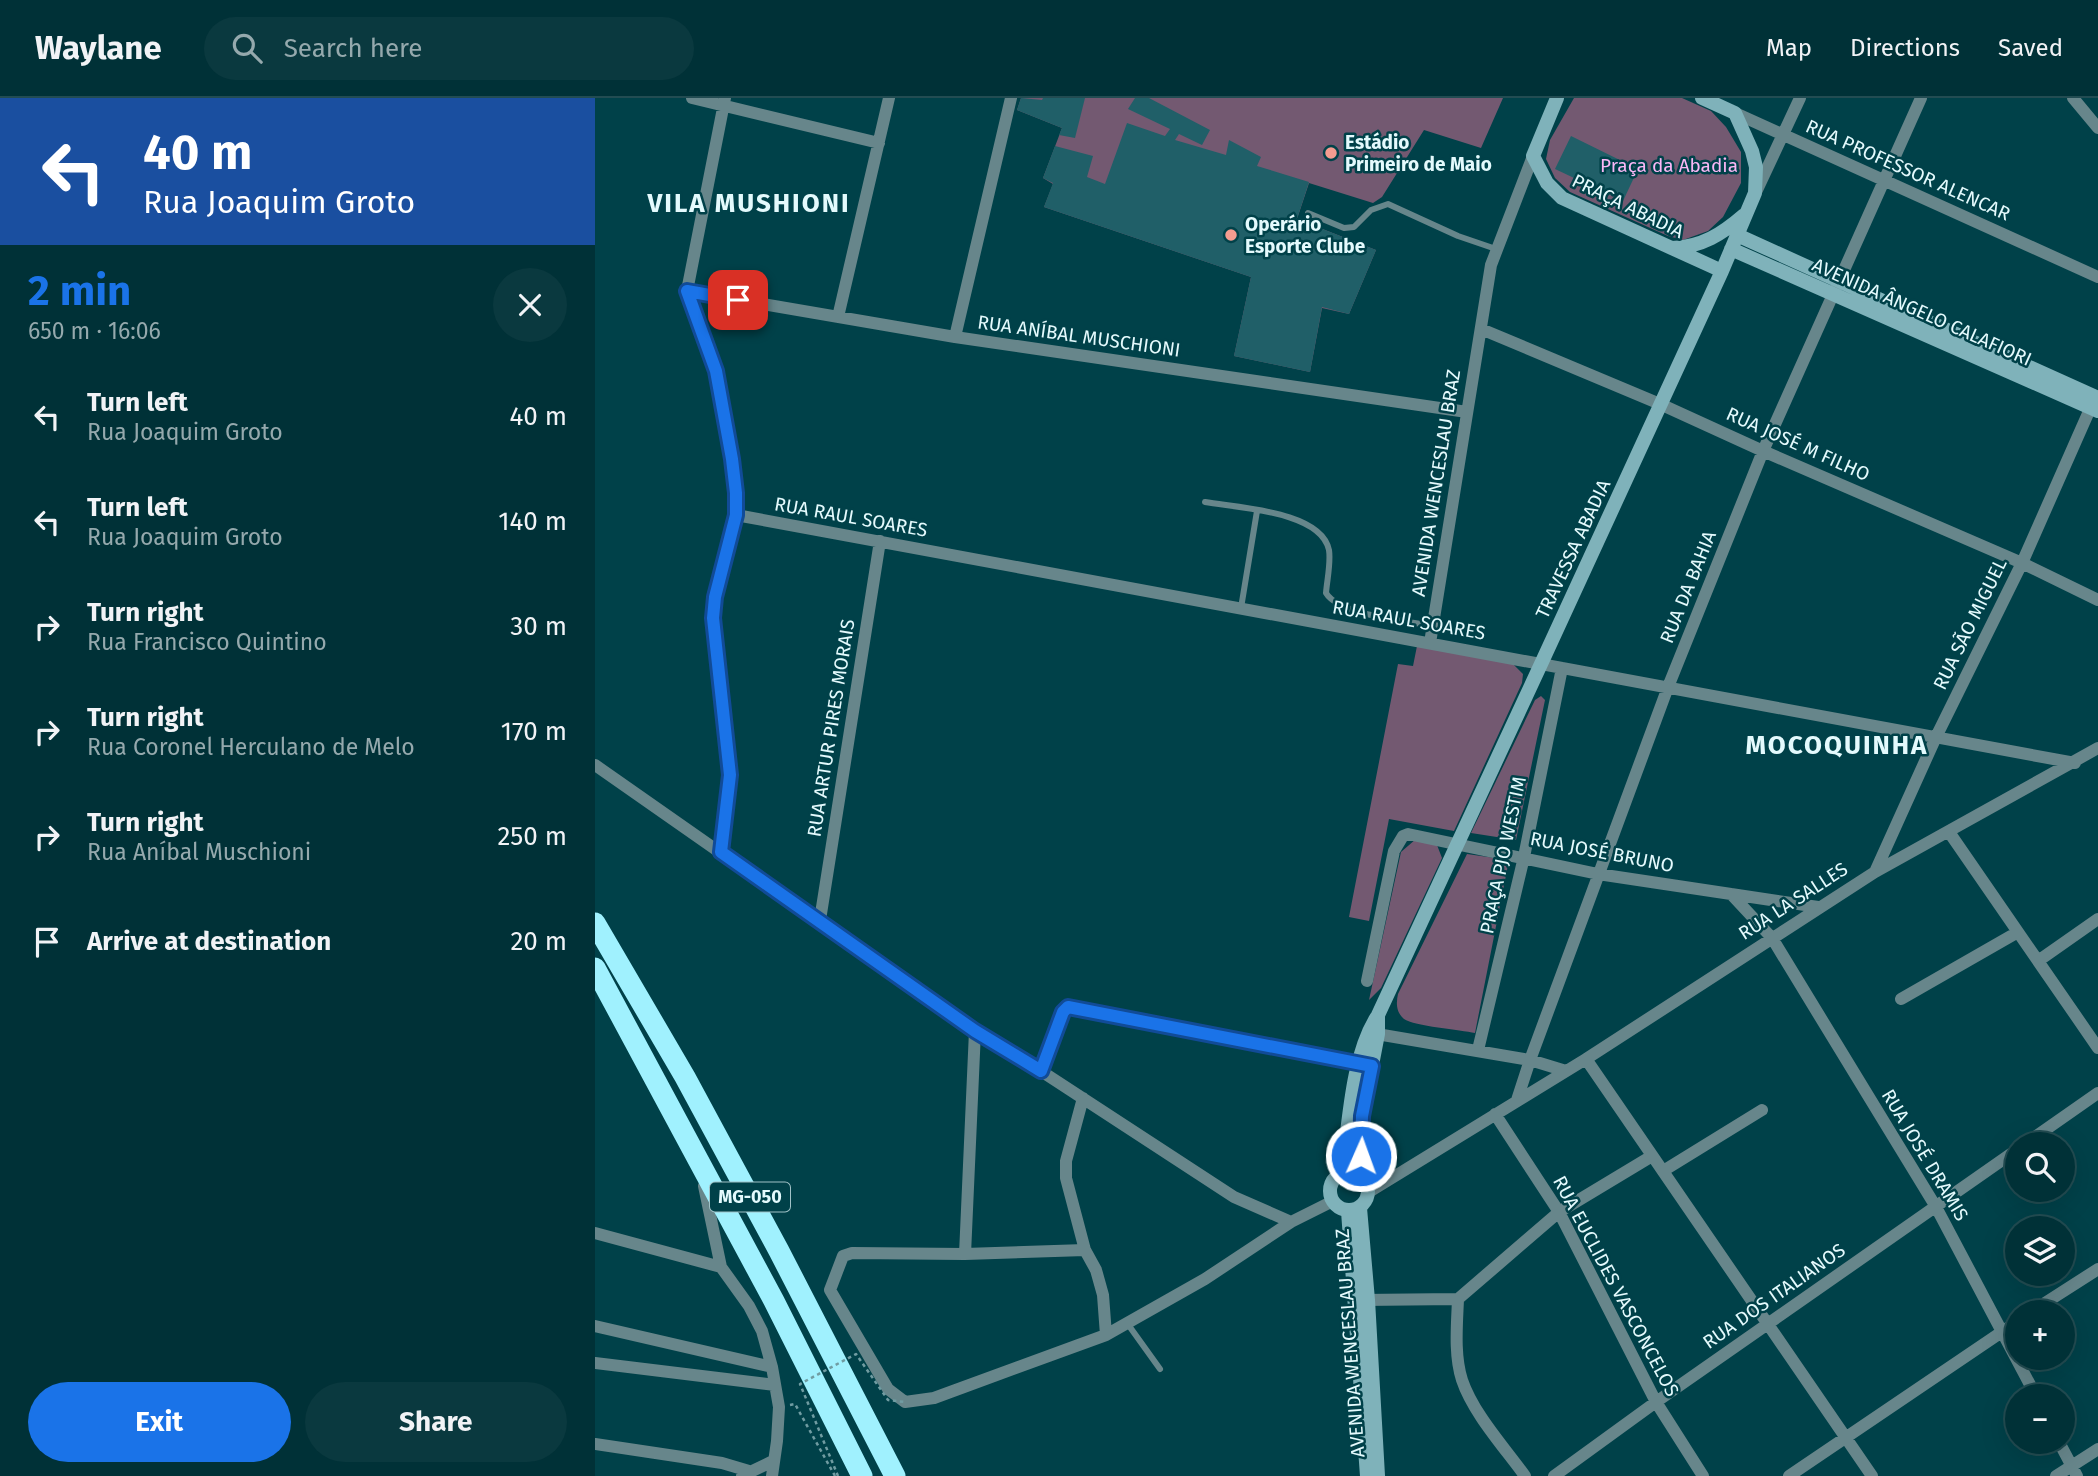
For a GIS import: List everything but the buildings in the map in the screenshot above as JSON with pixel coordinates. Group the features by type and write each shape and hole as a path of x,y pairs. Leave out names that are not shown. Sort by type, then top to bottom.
{"highway":[{"name":"MG-050","path":"595,923 698,1100 895,1476"},
{"name":"MG-050","path":"595,968 774,1301 862,1476"}],"street":[{"path":"692,98 724,102 879,143"},
{"path":"838,317 889,98"},
{"path":"955,337 1011,98"},
{"name":"RUA PROFESSOR ALENCAR","path":"1702,98 2098,277"},
{"name":"TRAVESSA ABADIA","path":"1366,1065 1378,1015 1542,664 1800,98"},
{"name":"RUA DA BAHIA","path":"1517,1100 1529,1060 1668,687 1763,451 1921,98"},
{"path":"2073,98 2098,128"},
{"path":"1533,156 1558,100"},
{"path":"721,852 730,775 713,618 715,597 736,515 732,459 723,400 710,353 687,291 724,102"},
{"path":"1735,113 1756,167 1755,193"},
{"name":"PRAÇA ABADIA","path":"1533,156 1547,183 1562,198 1722,271"},
{"name":"AVENIDA WENCESLAU BRAZ","path":"1430,643 1486,293 1496,249 1533,156"},
{"path":"1671,248 1689,247 1714,238 1746,213"},
{"name":"AVENIDA ÂNGELO CALAFIORI","path":"1737,235 1836,288"},
{"name":"AVENIDA ÂNGELO CALAFIORI","path":"1731,249 1836,288 2096,401"},
{"name":"RUA ANÍBAL MUSCHIONI","path":"687,291 955,337 1467,412"},
{"name":"RUA JOSÉ M FILHO","path":"1481,329 1660,404 2022,563 2098,600"},
{"name":"RUA SÃO MIGUEL","path":"1875,872 1936,737 2022,563 2096,401"},
{"name":"RUA RAUL SOARES","path":"736,515 2075,762"},
{"name":"RUA ARTUR PIRES MORAIS","path":"820,920 880,541"},
{"name":"PRAÇA PJO WESTIM","path":"1478,1050 1524,858 1562,668"},
{"name":"RUA LA SALLES","path":"1369,1192 1586,1059 1875,872 2098,748"},
{"path":"595,765 975,1031 1234,1197 1291,1222"},
{"path":"1949,832 2098,1048"},
{"name":"RUA JOSÉ BRUNO","path":"1367,981 1394,851 1400,838 1408,834 1598,874 1818,907"},
{"path":"1731,894 1772,938"},
{"path":"2038,961 2098,919"},
{"path":"1901,999 2018,932"},
{"name":"RUA JOSÉ DRAMIS","path":"1772,938 1936,1206 2030,1384"},
{"path":"1041,1071 1063,1012 1068,1007 1366,1065"},
{"path":"965,1254 975,1031"},
{"path":"1373,1033 1529,1060 1566,1071"},
{"path":"1586,1059 1872,1476"},
{"path":"1342,1174 1366,1065"},
{"path":"1360,1175 1366,1065"},
{"path":"2042,1132 2098,1093"},
{"path":"1083,1098 1066,1161 1066,1178 1085,1250 1096,1270 1103,1295 1106,1335"},
{"path":"1663,1171 1762,1110"},
{"name":"RUA EUCLIDES VASCONCELOS","path":"1495,1114 1559,1212 1656,1402 1703,1476"},
{"path":"695,1156 706,1193 721,1267 749,1306 762,1331 772,1367 779,1407 772,1476"},
{"path":"1362,1300 1458,1299 1559,1212 1652,1156"},
{"name":"RUA DOS ITALIANOS","path":"1554,1476 2005,1158"},
{"path":"1342,1174 1360,1175 1369,1192 1364,1204 1354,1209 1342,1209 1333,1201 1330,1189 1336,1177 1342,1174"},
{"path":"1085,1250 965,1254 852,1253 843,1256 830,1290 888,1389 905,1402 934,1398 1106,1335 1205,1279 1291,1222 1333,1201"},
{"name":"AVENIDA WENCESLAU BRAZ","path":"1354,1209 1378,1476"},
{"path":"595,1233 721,1267"},
{"path":"2051,1300 2097,1272"},
{"path":"1458,1299 1456,1340 1461,1377 1468,1396 1525,1476"},
{"name":"AVENIDA WENCESLAU BRAZ","path":"1362,1300 1367,1476"},
{"path":"595,1325 772,1367"},
{"path":"1789,1476 2005,1329"},
{"path":"595,1363 775,1385"},
{"path":"595,1444 722,1463 745,1473 773,1461"},
{"path":"2056,1476 2074,1471 2098,1449"},
{"path":"2065,1454 2074,1471"}],"lane":[{"path":"1308,213 1344,228 1354,227 1371,210 1388,204 1458,236 1496,249"},
{"path":"1205,502 1283,515 1304,522 1325,538 1329,552 1326,593 1331,601 1354,610 1433,625"},
{"path":"1241,608 1257,511"},
{"path":"1127,1323 1160,1369"}],"path":[{"path":"837,1476 800,1384 856,1354 888,1401 905,1402"},
{"path":"779,1407 796,1404 837,1476"}],"green space":[{"name":"Operário Esporte Clube","path":"1021,98 1503,98 1481,148 1424,130 1382,197 1373,203 1309,183 1297,219 1376,250 1349,314 1322,308 1310,372 1234,356 1251,277 1044,207 1053,184 1043,178 1062,128 1017,110"},
{"name":"Praça da Abadia","path":"1574,98 1682,98 1711,111 1726,127 1741,152 1741,183 1723,217 1708,231 1683,240 1668,236 1570,192 1555,178 1546,159 1550,140"},
{"path":"1417,646 1513,664 1523,674 1522,683 1454,831 1389,819 1369,921 1349,917 1398,664 1413,666"},
{"path":"1541,696 1545,700 1516,840 1471,833 1535,700"},
{"path":"1416,839 1437,845 1442,858 1381,988 1369,1000 1401,852"},
{"path":"1467,854 1509,860 1475,1033 1409,1021 1401,1016 1397,1004 1398,994"}],"place":[{"name":"Estádio Primeiro de Maio","path":"1331,153"},
{"name":"Operário Esporte Clube","path":"1231,235"}],"district":[{"name":"VILA MUSHIONI","path":"749,203"},
{"name":"MOCOQUINHA","path":"1837,745"}],"route":[{"path":"738,300 687,291 716,371 723,400 736,493 736,515 715,597 713,618 730,775 721,852 975,1031 1041,1071 1063,1012 1068,1007 1372,1066 1362,1116 1361,1156"}]}
